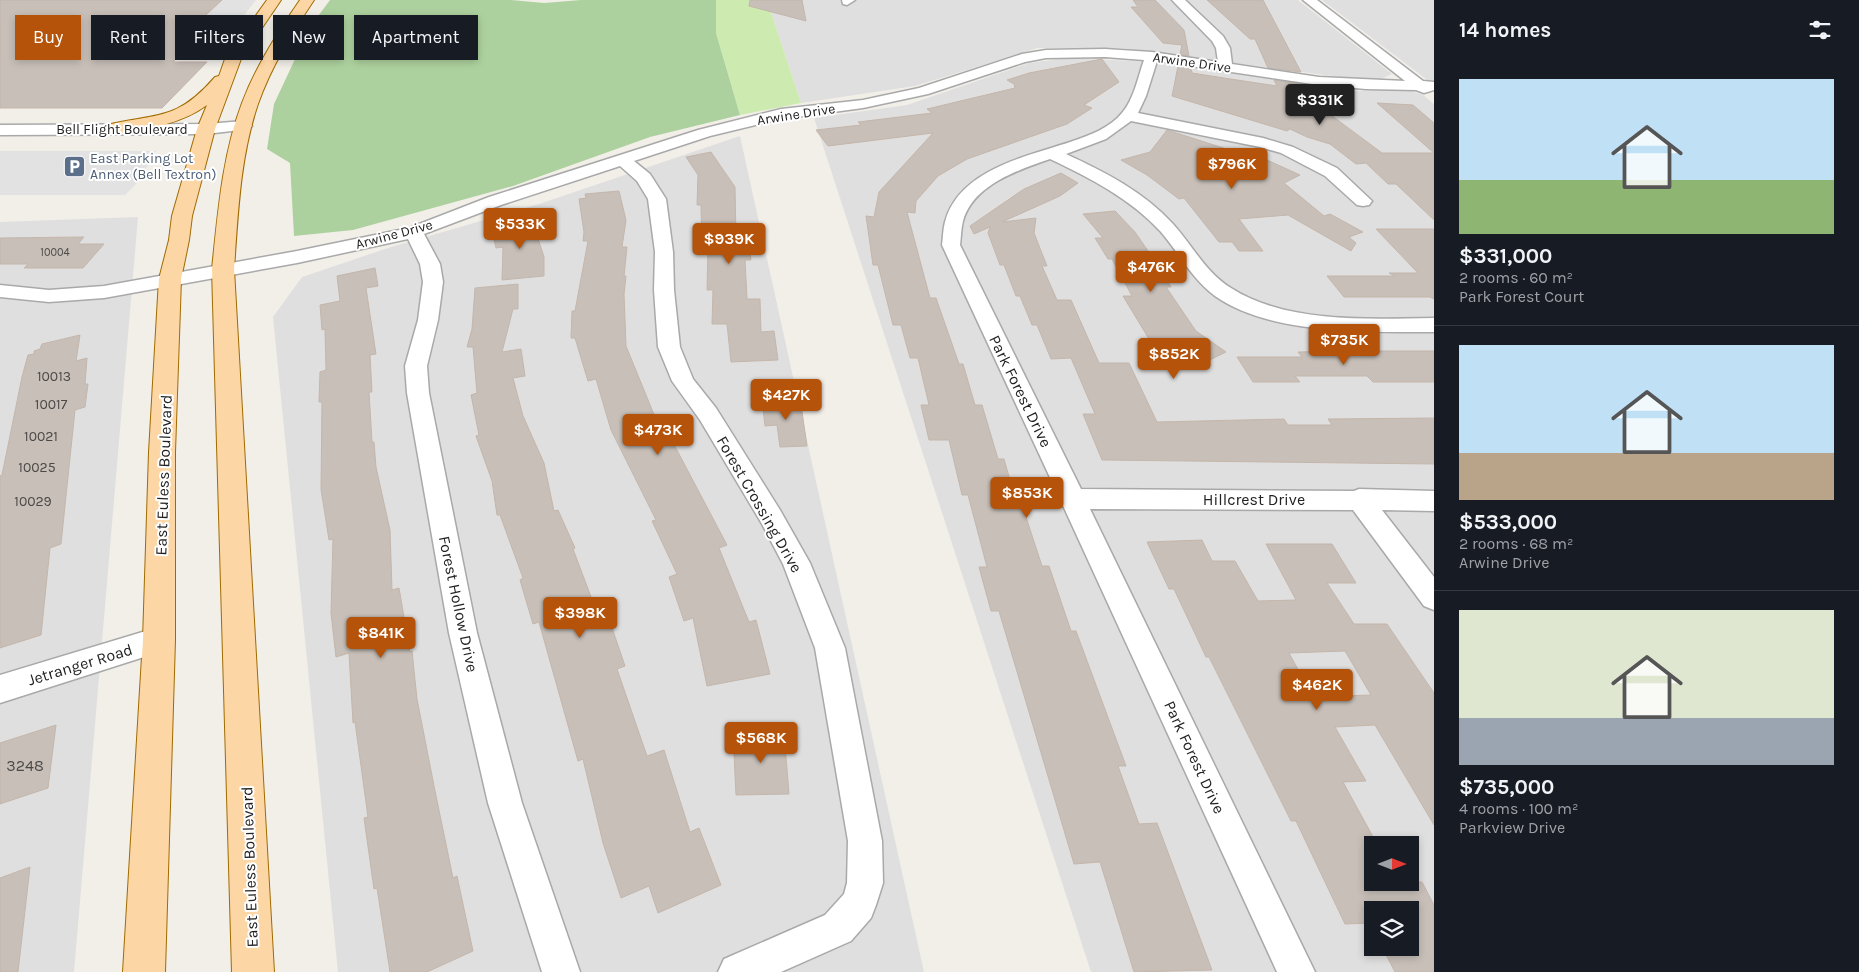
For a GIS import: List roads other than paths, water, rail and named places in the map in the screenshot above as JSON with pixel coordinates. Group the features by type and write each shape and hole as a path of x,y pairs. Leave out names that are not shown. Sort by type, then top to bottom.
{"main road":[{"name":"East Euless Boulevard","path":"263,15 274,0"},
{"name":"East Euless Boulevard","path":"254,972 224,269 234,167 250,104 264,70 281,38 307,0"},
{"name":"East Euless Boulevard","path":"144,972 159,640 162,452 170,279 179,240 182,216 206,129 233,60"},
{"path":"113,128 167,119 190,109 203,100 221,79 233,60"}],"street":[{"path":"1178,0 1218,39 1223,48 1226,67"},
{"path":"1309,0 1427,86 1434,96"},
{"name":"Arwine Drive","path":"8,292 49,296 104,292 297,257 414,232 494,201 704,133 754,120 806,110 863,104 923,91 1022,58 1078,53 1152,56 1339,83 1427,86"},
{"name":"Park Forest Drive","path":"1152,56 1133,109 1128,116 1116,127 1098,137 998,174 977,186 960,205 950,228 951,245 1296,972"},
{"path":"1128,116 1263,143 1287,150 1331,172 1363,201"},
{"name":"Bell Flight Boulevard","path":"0,130 206,129 244,126"},
{"path":"1052,154 1094,173 1132,196 1168,229 1194,264 1208,279 1235,299 1266,311 1301,319 1364,324 1434,325"},
{"name":"Forest Crossing Drive","path":"623,160 644,178 657,199 664,252 664,290 669,347 683,381 708,414 784,540 796,562 830,648 865,841 865,883 858,905 838,928 737,972"},
{"name":"Forest Hollow Drive","path":"414,232 430,264 433,282 428,320 416,366 418,393 463,633 505,803 561,972"},
{"path":"0,308 8,292"},
{"name":"Hillcrest Drive","path":"1073,499 1359,499 1434,501"},
{"path":"1359,499 1434,598"},
{"name":"Jetranger Road","path":"0,689 159,640"}],"place":[{"name":"East Parking Lot Annex (Bell Textron)","path":"74,166"}]}
